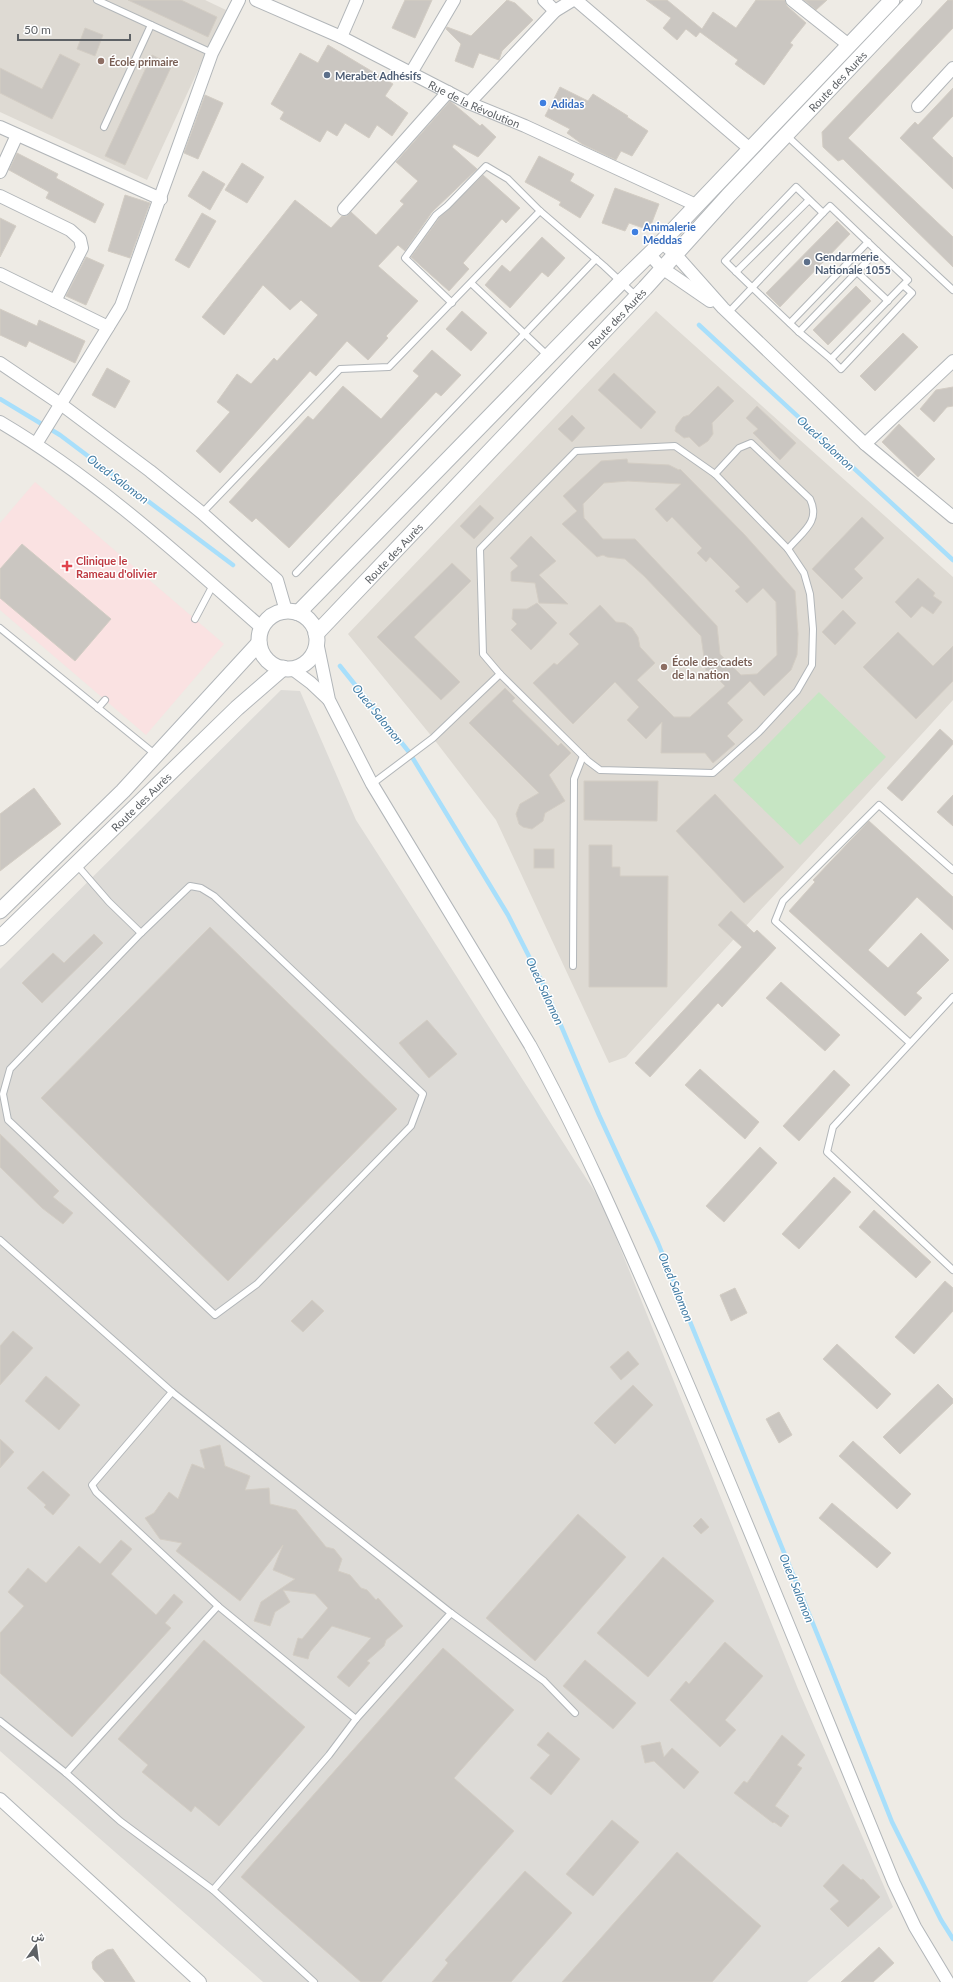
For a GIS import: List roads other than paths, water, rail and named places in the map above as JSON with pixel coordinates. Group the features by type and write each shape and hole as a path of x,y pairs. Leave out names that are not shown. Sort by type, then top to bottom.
{"street":[{"path":"36,444 62,405 121,306 161,199 212,53 239,0"},
{"name":"Rue de la Révolution","path":"256,0 341,37 469,103 525,126 696,205"},
{"path":"341,37 357,0"},
{"path":"411,73 454,0"},
{"path":"544,0 555,11"},
{"path":"469,103 555,11 574,0 750,149"},
{"name":"Route des Aurès","path":"792,0 850,46"},
{"name":"Route des Aurès","path":"292,612 661,242 850,46 892,0"},
{"name":"Route des Aurès","path":"317,638 786,135 914,0"},
{"path":"918,106 953,68"},
{"path":"344,209 448,92"},
{"path":"0,127 161,199"},
{"path":"0,172 17,134"},
{"path":"0,196 70,230 80,239 82,248 55,301"},
{"path":"661,242 675,254 728,313 866,444 953,517"},
{"path":"649,254 662,268 728,313"},
{"path":"0,274 108,327"},
{"path":"866,444 953,361"},
{"path":"0,362 62,405 150,471 202,513 277,580 292,612"},
{"path":"0,422 36,444 117,504 262,628"},
{"path":"329,700 311,682 287,668 272,664 267,659 259,643 262,628 272,616 292,612 307,618 313,625 329,700 372,784 402,836 509,1008 578,1135 713,1443 894,1884 915,1927 948,1982"},
{"path":"287,668 306,662 315,650 317,638"},
{"name":"Route des Aurès","path":"0,911 122,791 259,643"},
{"name":"Route des Aurès","path":"0,938 247,698 287,668"},
{"path":"0,1799 200,1982"}],"lane":[{"path":"97,0 212,53"},
{"path":"104,127 151,25"},
{"path":"786,135 953,290"},
{"path":"452,303 405,258 436,215 447,206 486,166 508,179 540,211 636,296"},
{"path":"823,213 796,187 725,261 790,324 841,369 912,293 903,285"},
{"path":"736,272 809,200"},
{"path":"728,313 830,206 908,280 831,359"},
{"path":"202,513 340,369 389,367 540,211"},
{"path":"790,324 868,242"},
{"path":"799,332 876,251"},
{"path":"296,573 596,259"},
{"path":"856,271 888,301"},
{"path":"471,283 548,356"},
{"path":"715,474 739,448 751,442 810,499 815,509 813,520 788,549"},
{"path":"675,446 715,474 788,549 804,573 810,594 812,665 797,691 759,732 713,773 600,770 583,756 500,674 484,654 480,549 576,451 675,446"},
{"path":"195,619 213,585"},
{"path":"0,628 156,755"},
{"path":"372,784 426,744 500,674"},
{"path":"98,708 105,700"},
{"path":"573,966 574,779 583,756"},
{"path":"910,1043 776,921 783,901 879,805 953,870"},
{"path":"76,864 109,902 141,933"},
{"path":"190,886 201,888 219,901 423,1094 411,1126 257,1284 215,1315 8,1120 3,1094 10,1069 141,933 190,886"},
{"path":"953,996 833,1127 827,1152 953,1270"},
{"path":"0,1240 172,1392 451,1613 544,1681 575,1713"},
{"path":"172,1392 92,1485 96,1492 218,1606 356,1719"},
{"path":"66,1773 218,1606"},
{"path":"213,1890 329,1755 356,1719 451,1613"},
{"path":"0,1721 66,1773 120,1821 213,1890 314,1982"}],"waterway":[{"name":"Oued Salomon","path":"699,325 953,560"},
{"name":"Oued Salomon","path":"0,399 60,435 233,565"},
{"name":"Oued Salomon","path":"340,666 409,752 508,915 545,988 599,1115 658,1243 892,1822 941,1920 953,1939"}],"place":[{"name":"École primaire","path":"101,61"},
{"name":"Merabet Adhésifs","path":"327,75"},
{"name":"Adidas","path":"543,103"},
{"name":"Animalerie Meddas","path":"635,232"},
{"name":"Gendarmerie Nationale 1055","path":"807,262"},
{"name":"Clinique le Rameau d'olivier","path":"67,566"},
{"name":"École des cadets de la nation","path":"664,667"}]}
